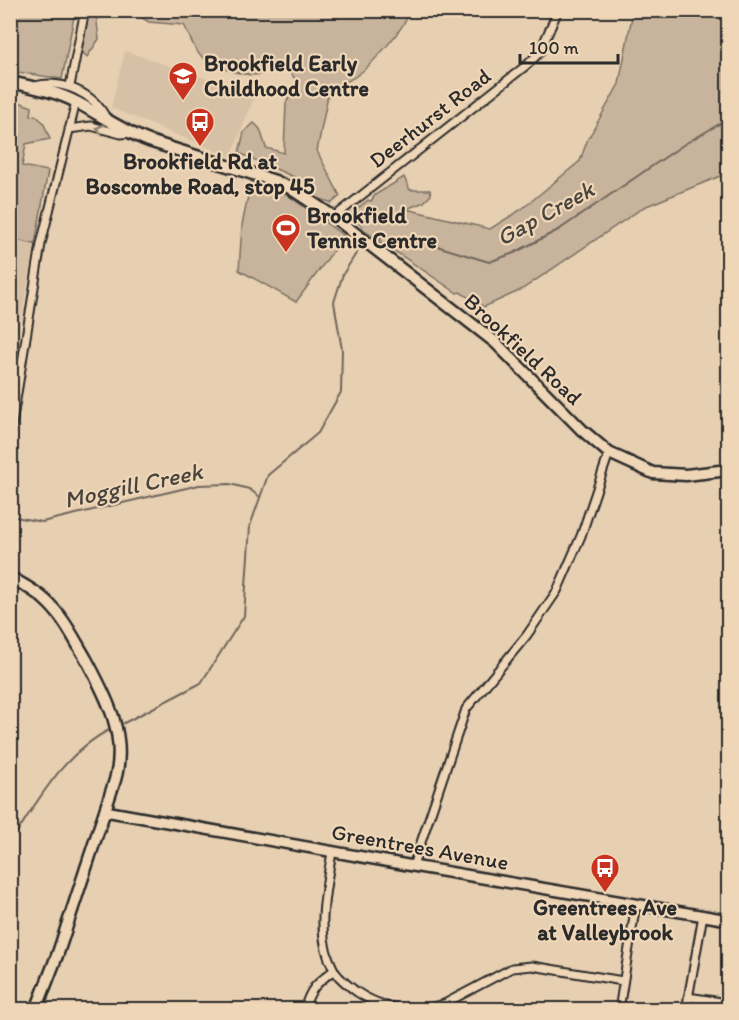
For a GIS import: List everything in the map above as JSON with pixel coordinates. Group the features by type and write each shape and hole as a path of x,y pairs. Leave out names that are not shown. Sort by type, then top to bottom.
{"main road":[{"name":"Brookfield Road","path":"10,82 32,86 76,102 130,133 290,188 334,217 495,342 582,430 609,453 653,473 686,475 729,470"},
{"path":"10,577 43,598 69,629 111,710 119,748 117,773 105,811 54,964 36,1010"}],"street":[{"path":"70,86 85,10"},
{"name":"Deerhurst Road","path":"334,217 528,64 540,52 558,10"},
{"path":"32,86 42,84 70,86 101,108 108,121"},
{"path":"10,437 41,244 76,102"},
{"path":"69,129 90,126 121,134 130,133"},
{"path":"413,866 466,709 527,635 557,591 581,536 609,453"},
{"name":"Greentrees Avenue","path":"105,811 729,920"},
{"path":"332,852 322,915 323,938 334,970 348,985 370,1001 391,1008 413,1010"},
{"path":"619,1010 636,904"},
{"path":"686,1010 703,915"},
{"path":"420,1010 444,1004 513,968 531,966 623,981"},
{"path":"304,1010 309,993 334,970"},
{"path":"688,997 729,1003"}],"shaded area":[{"path":"204,10 212,12 213,10 409,11 396,35 365,69 329,90 317,151 340,196 332,203 312,196 294,177 239,153 244,132 254,123 260,129 266,148 284,153 286,103 297,81 288,70 264,62 262,74 255,75 221,68 200,55 184,25 149,22 134,13 96,14 99,39 87,57 81,50 84,11"},
{"path":"10,11 75,11 62,79 11,71"},
{"path":"633,11 728,11 728,173 644,207 521,290 484,307 460,292 457,293 362,229 362,226 352,219 352,213 368,200 371,201 375,195 404,177 410,190 430,190 431,195 424,202 406,209 490,229 522,209 580,161 587,141 619,84"},
{"name":"Brookfield Early Childhood Centre","path":"125,51 255,95 231,157 111,108"},
{"path":"11,99 32,107 31,116 35,115 43,122 50,139 26,144 22,166 48,171 35,244 11,239"},
{"name":"Brookfield Tennis Centre","path":"251,182 286,194 344,236 296,302 239,270 242,225"},
{"path":"11,240 35,244 11,373"}],"waterway":[{"name":"Gap Creek","path":"374,242 383,237 430,244 489,262 514,253 560,229 683,145 728,119"},
{"name":"Gap Creek","path":"124,723 201,683 244,616 250,526 268,475 318,433 341,392 342,350 334,302 343,274 359,249 366,246"},
{"name":"Moggill Creek","path":"10,516 42,522 199,485 230,484 249,489 260,497"},
{"name":"Moggill Creek","path":"10,843 65,765 94,739 111,729"}],"place":[{"name":"Brookfield Early Childhood Centre","path":"183,102"},
{"name":"Brookfield Rd at Boscombe Road, stop 45","path":"200,148"},
{"name":"Brookfield Tennis Centre","path":"286,254"},
{"name":"Greentrees Ave at Valleybrook","path":"605,894"}]}
